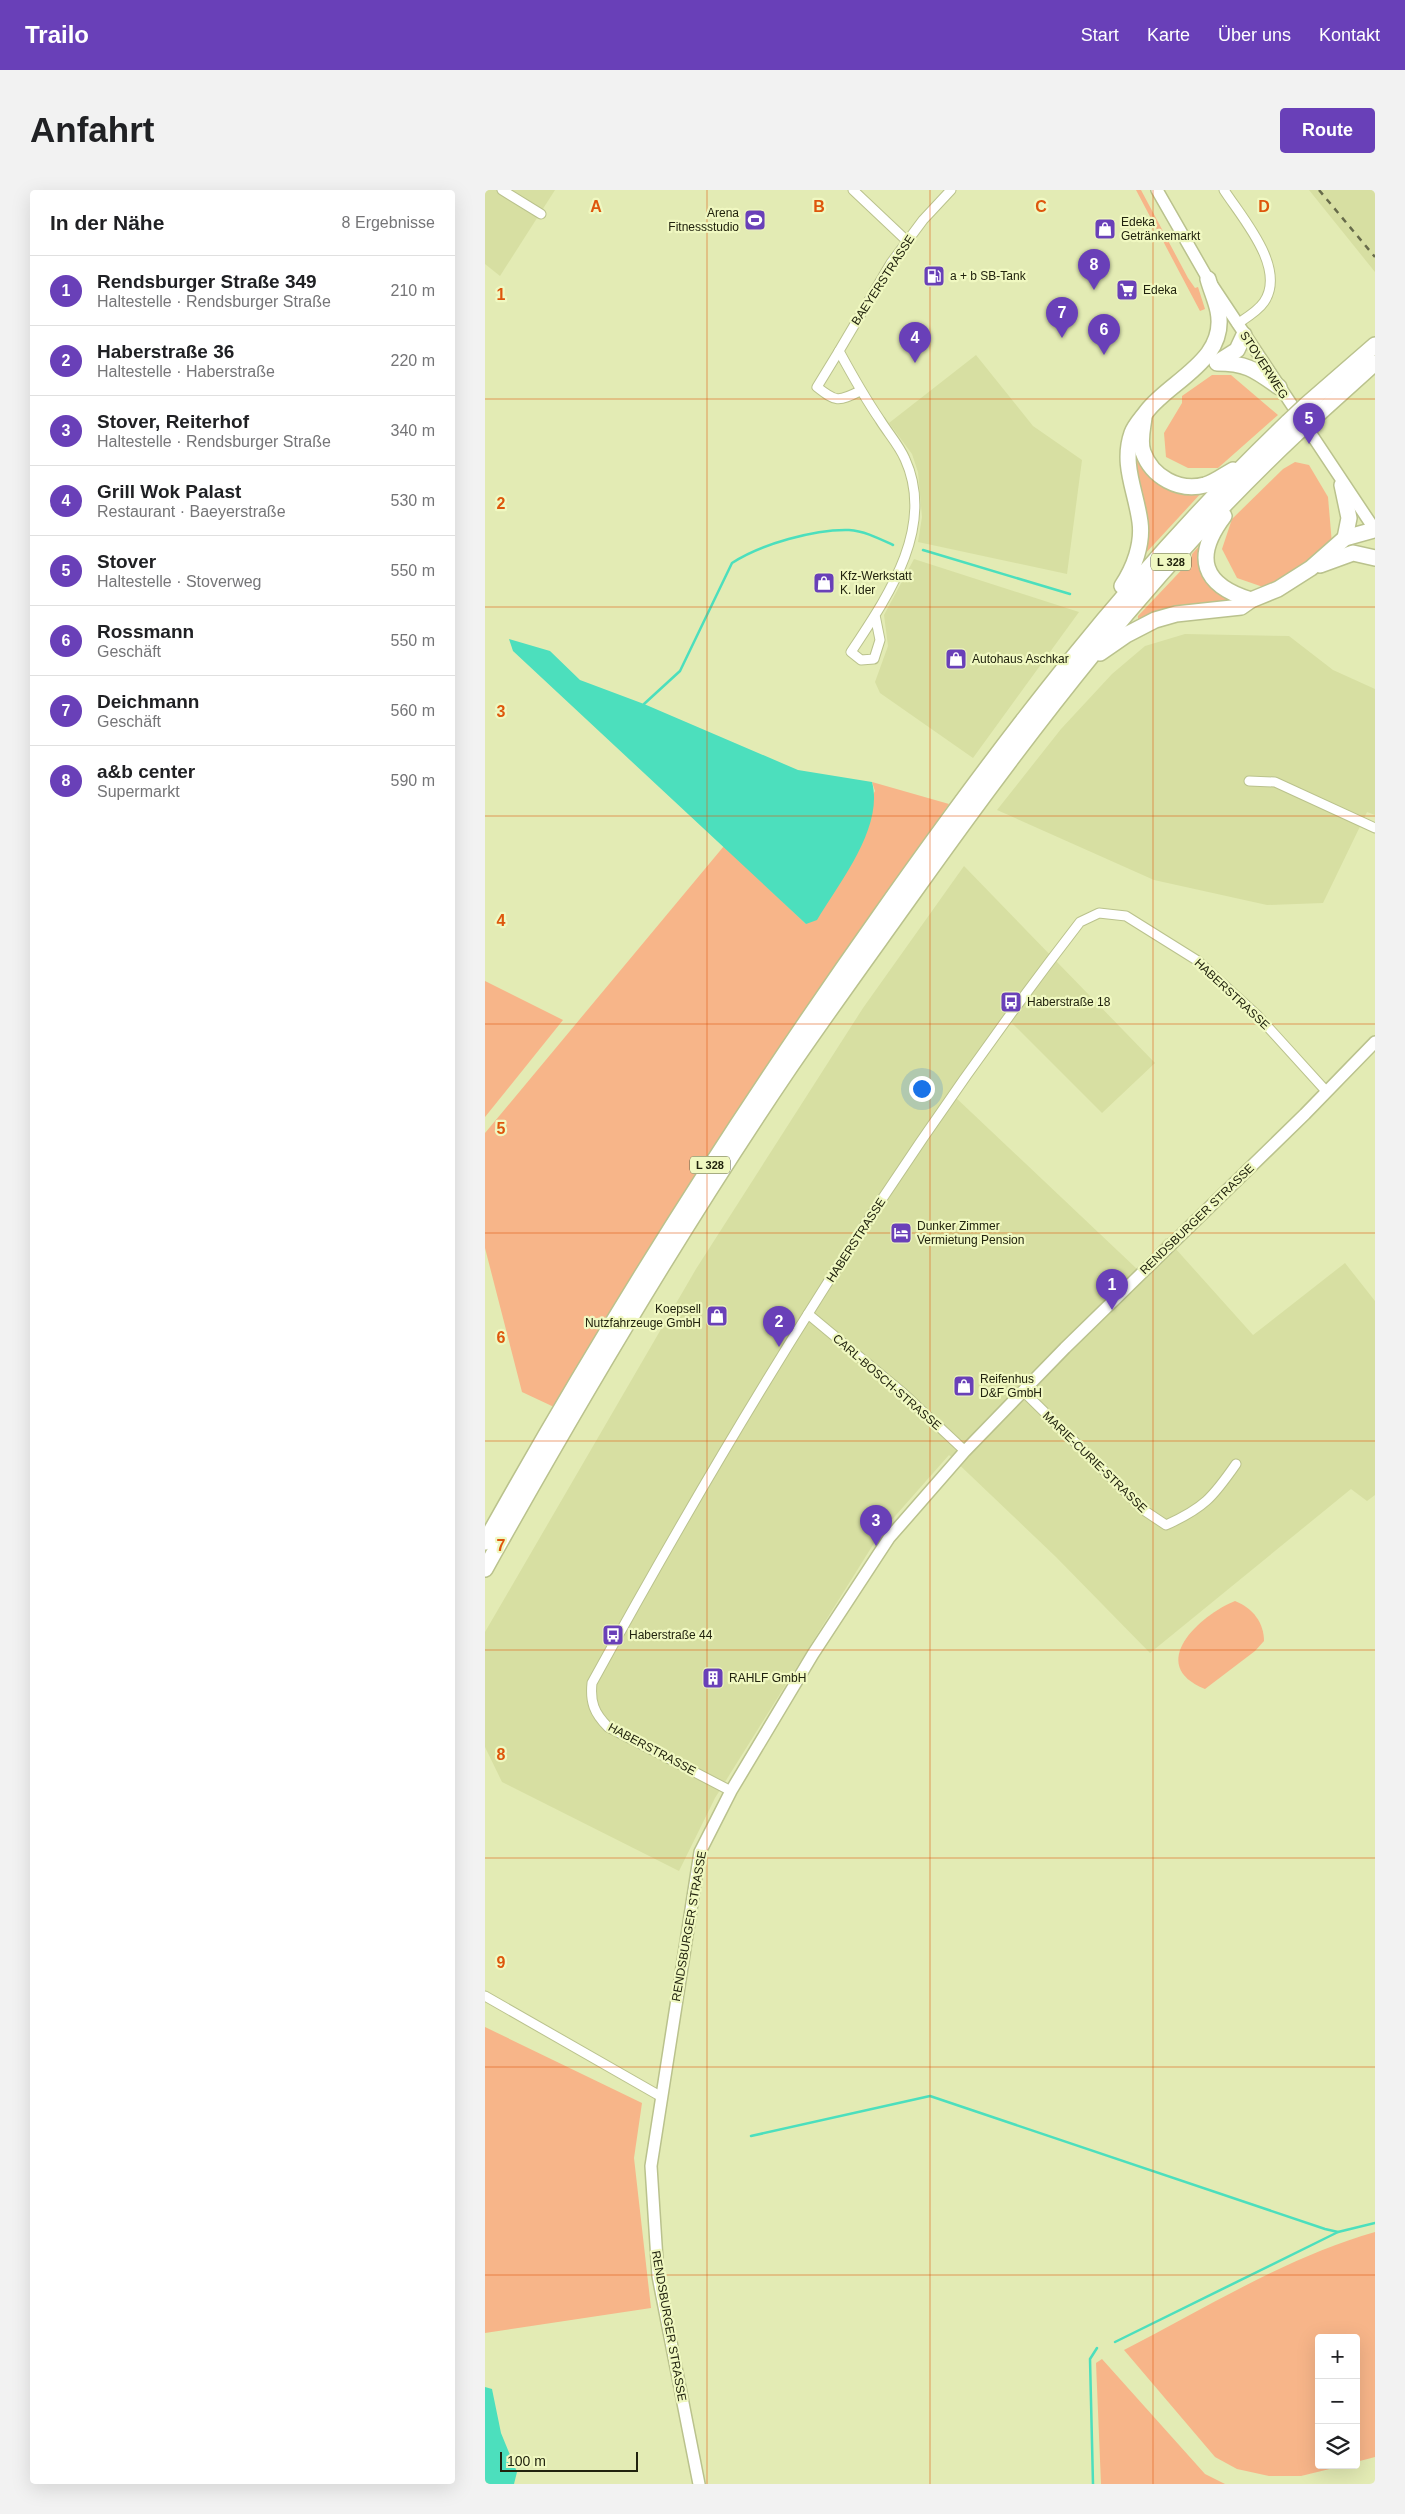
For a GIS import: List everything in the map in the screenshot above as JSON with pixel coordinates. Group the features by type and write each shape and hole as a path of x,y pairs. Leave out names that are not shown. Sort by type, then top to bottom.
{"highway":[{"path":"1208,279 1218,312 1219,328 1212,348"},
{"path":"1088,637 1127,579 1140,544 1140,523 1127,468 1127,448 1133,430 1162,394 1191,373 1212,348 1241,330"},
{"path":"1191,373 1217,363 1237,350 1241,330"},
{"name":"L 328","path":"485,1542 615,1318 698,1183 785,1052 959,804 1027,712 1137,579 1246,462 1292,428 1375,345"},
{"path":"1217,363 1238,363 1256,371 1279,387"},
{"name":"L 328","path":"1310,411 1375,363"},
{"path":"1145,413 1141,435 1142,451 1152,468 1165,481 1188,487 1204,485 1246,462"},
{"name":"L 328","path":"485,1569 549,1454 711,1188 789,1070 991,784 1084,663 1137,599 1263,465 1292,428"},
{"path":"1251,600 1230,594 1216,583 1208,568 1207,549 1211,533 1263,465"},
{"path":"1343,485 1349,518 1345,538"},
{"path":"1311,568 1353,553 1368,542 1375,530"},
{"path":"1084,663 1126,634 1155,620 1176,614 1219,611 1241,607 1251,600 1277,589 1311,568 1345,538 1375,530"},
{"path":"1353,553 1375,558"}],"street":[{"path":"503,190 541,214"},
{"path":"853,190 907,241"},
{"name":"BAEYERSTRASSE","path":"860,391 843,399 833,399 817,386 891,263 923,220 951,190"},
{"name":"STOVERWEG","path":"1157,190 1208,279 1343,485 1375,530"},
{"name":"STOVERWEG","path":"1224,190 1260,246 1268,262 1272,282 1263,304 1241,330"},
{"path":"839,351 860,391 905,457 917,498 907,554 875,615 851,652 861,660 874,659 880,640 875,615"},
{"path":"1249,781 1275,782 1375,828"},
{"name":"HABERSTRASSE","path":"731,1791 608,1727 594,1710 590,1698 592,1683 676,1530 784,1350 868,1219 952,1094 1080,922 1099,913 1126,916 1198,961 1257,1014 1326,1091"},
{"name":"RENDSBURGER STRASSE","path":"699,2484 661,2293 655,2241 651,2166 700,1852 731,1791 813,1654 889,1538 965,1452 1023,1392 1375,1042"},
{"name":"CARL-BOSCH-STRASSE","path":"808,1314 903,1393 965,1452"},
{"name":"MARIE-CURIE-STRASSE","path":"1023,1392 1145,1511 1166,1524 1189,1514 1215,1495 1236,1464"},
{"path":"485,1996 661,2096"}],"shaded area":[{"path":"485,190 555,190 500,276 485,264"},
{"path":"1136,190 1141,190 1188,278 1195,288 1198,287 1205,309 1200,311"},
{"path":"1309,190 1375,190 1375,272"},
{"path":"976,355 1033,426 1082,460 1067,574 918,542 922,517 918,472 912,454 889,423"},
{"path":"1212,375 1231,375 1278,415 1218,468 1188,468 1166,457 1164,433 1182,403 1182,396"},
{"path":"1133,438 1147,470 1203,491 1144,555 1134,480"},
{"path":"1295,462 1309,465 1328,497 1332,544 1266,588 1237,578 1222,549 1232,519 1283,469"},
{"path":"1200,545 1202,567 1232,600 1232,603 1138,621 1138,616 1191,560 1192,554"},
{"path":"914,559 1079,612 973,758 880,693 875,682 888,646 884,615"},
{"path":"1185,634 1289,636 1333,670 1375,689 1375,815 1367,812 1323,903 1267,905 1154,880 997,810 1061,729 1112,674 1145,646"},
{"path":"872,782 949,804 831,973 678,1203 608,1315 554,1407 522,1392 485,1248 485,1133 724,846 806,924 875,791"},
{"path":"964,866 1155,1063 1102,1113 1008,1019 953,1095 1137,1269 1166,1238 1253,1335 1345,1263 1375,1301 1375,1495 1367,1501 1351,1489 1150,1653 1056,1557 949,1455 881,1532 715,1798 679,1871 502,1782 485,1747 485,1632 696,1269 863,1008"},
{"path":"485,981 563,1020 485,1117"},
{"path":"1235,1601 1252,1612 1260,1622 1264,1641 1255,1651 1205,1689 1188,1679 1179,1667 1179,1654 1184,1641 1194,1629 1207,1617"},
{"path":"485,2027 642,2103 634,2158 651,2308 485,2333"},
{"path":"1375,2232 1375,2457 1360,2461 1360,2334 1315,2334 1315,2469 1330,2469 1301,2476 1269,2476 1237,2469 1215,2457 1124,2350 1279,2269 1342,2243"},
{"path":"1102,2359 1205,2474 1225,2484 1101,2484 1096,2363"}],"water":[{"path":"509,639 550,651 580,680 644,704 798,770 872,782 874,799 872,817 866,835 848,872 817,920 806,924 513,651"},
{"path":"485,2387 492,2389 501,2433 517,2472 514,2484 485,2484"}],"waterway":[{"path":"644,704 680,671 732,563 773,544 805,535 835,530 861,532 893,545"},
{"path":"923,550 1070,594"},
{"path":"751,2136 930,2096 1325,2229 1338,2232 1375,2223"},
{"path":"1115,2342 1338,2232"},
{"path":"1093,2484 1090,2359 1097,2348"}],"railway":[{"path":"1319,190 1375,257"}],"place":[{"name":"Arena Fitnessstudio","path":"755,220"},
{"name":"Edeka Getränkemarkt","path":"1105,229"},
{"name":"a + b SB-Tank","path":"934,276"},
{"name":"a&b center","path":"1094,290"},
{"name":"Edeka","path":"1127,290"},
{"name":"Deichmann","path":"1062,338"},
{"name":"Rossmann","path":"1104,355"},
{"name":"Grill Wok Palast","path":"915,363"},
{"name":"Stover","path":"1309,444"},
{"name":"Kfz-Werkstatt K. Ider","path":"824,583"},
{"name":"Autohaus Aschkar","path":"956,659"},
{"name":"Haberstraße 18","path":"1011,1002"},
{"name":"Dunker Zimmer Vermietung Pension","path":"901,1233"},
{"name":"Rendsburger Straße 349","path":"1112,1310"},
{"name":"Koepsell Nutzfahrzeuge GmbH","path":"717,1316"},
{"name":"Haberstraße 36","path":"779,1347"},
{"name":"Reifenhus D&F GmbH","path":"964,1386"},
{"name":"Stover, Reiterhof","path":"876,1546"},
{"name":"Haberstraße 44","path":"613,1635"},
{"name":"RAHLF GmbH","path":"713,1678"}]}
